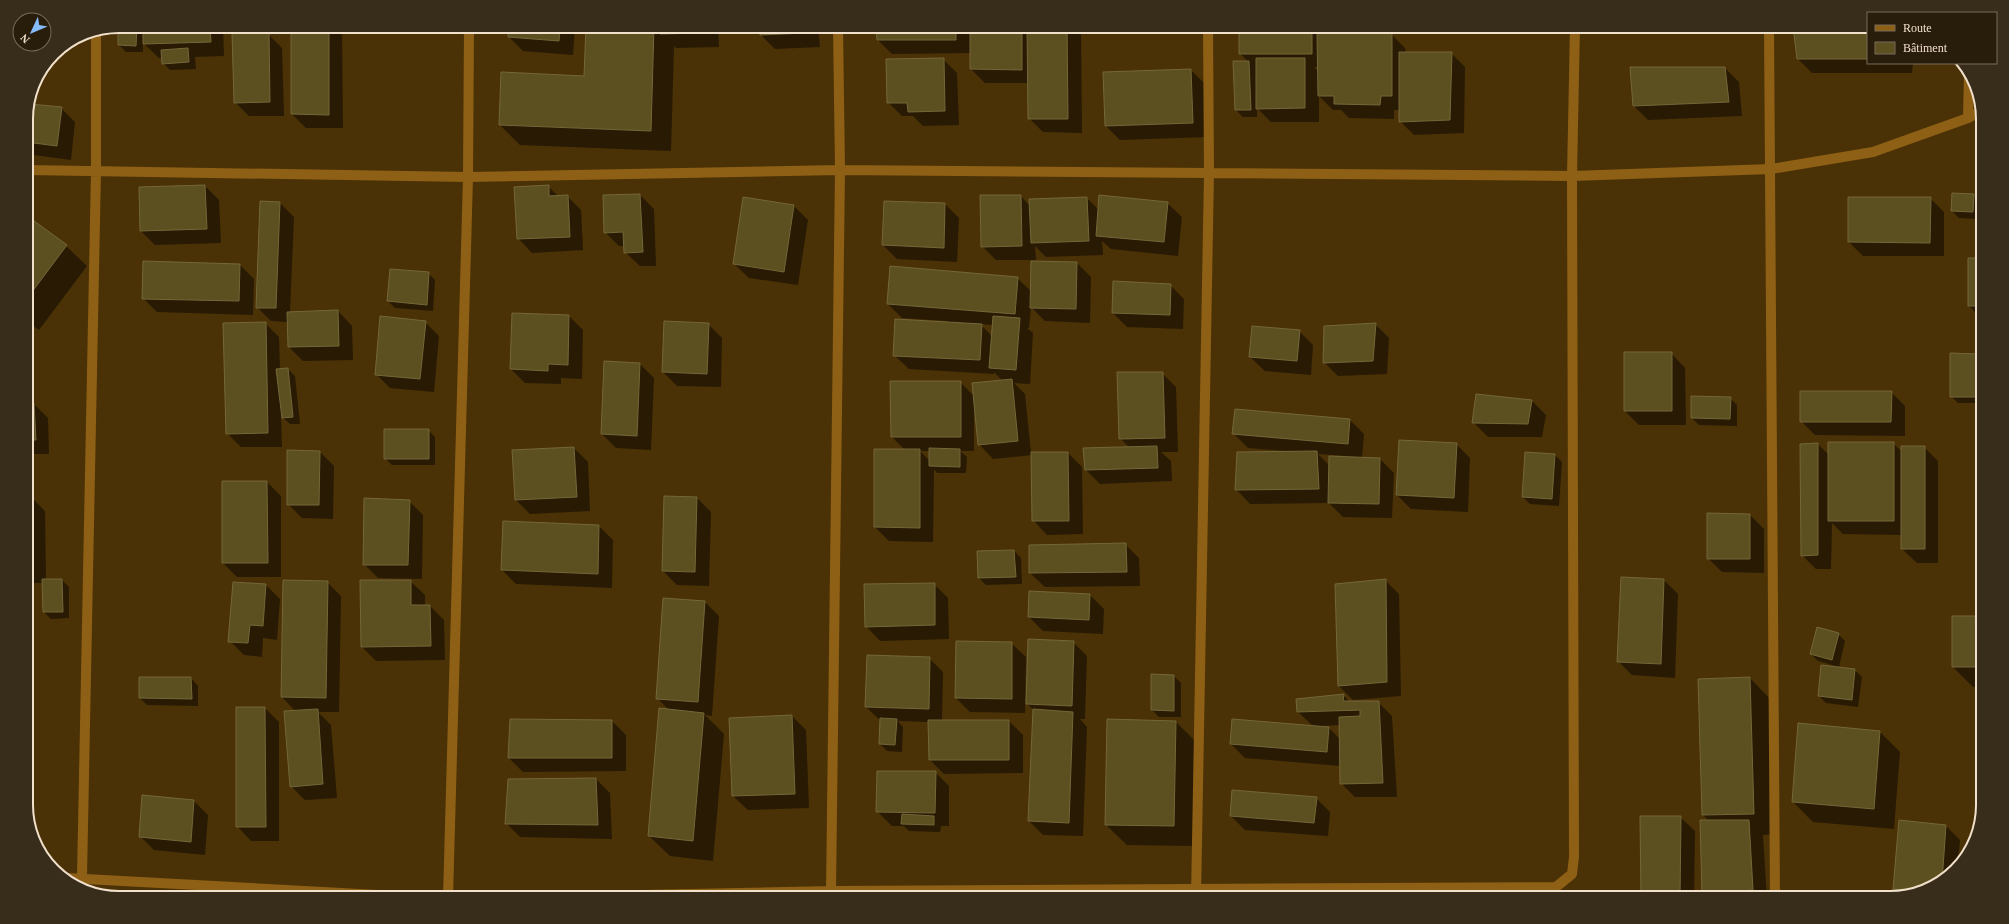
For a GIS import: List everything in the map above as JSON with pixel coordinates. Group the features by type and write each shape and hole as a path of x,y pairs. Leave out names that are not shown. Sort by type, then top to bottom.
{"street":[{"path":"448,891 468,177 469,33"},
{"path":"831,891 840,170 838,33"},
{"path":"1196,891 1209,173 1208,33"},
{"path":"1350,891 1556,887 1572,874 1574,833 1572,176 1575,33"},
{"path":"1769,33 1774,891"},
{"path":"82,877 96,170 96,37"},
{"path":"1968,118 1969,85"},
{"path":"33,170 468,177 840,170 1572,176 1770,170 1873,152 1976,114"},
{"path":"72,878 82,877 315,891"}],"building":[{"path":"118,33 137,33 136,46 118,45"},
{"path":"143,33 210,33 211,42 143,44"},
{"path":"232,33 269,33 270,102 234,103"},
{"path":"291,33 329,33 329,115 291,114"},
{"path":"508,33 560,33 559,41 508,37"},
{"path":"586,33 654,33 651,131 499,125 501,72 584,76"},
{"path":"660,33 705,33 660,34"},
{"path":"760,33 806,33 760,35"},
{"path":"876,33 956,33 956,40 877,40"},
{"path":"970,33 1022,33 1022,70 970,69"},
{"path":"1027,33 1067,33 1068,119 1028,119"},
{"path":"1239,33 1312,33 1312,54 1239,54"},
{"path":"1317,33 1392,33 1392,96 1381,96 1380,105 1334,104 1334,96 1318,96"},
{"path":"1794,33 1867,33 1867,59 1797,59"},
{"path":"188,48 189,62 162,64 161,50"},
{"path":"1399,52 1452,52 1450,120 1399,122"},
{"path":"944,58 945,111 908,112 907,103 887,103 886,59"},
{"path":"1256,58 1305,58 1305,108 1256,109"},
{"path":"1233,61 1249,61 1251,110 1235,110"},
{"path":"1630,67 1725,67 1729,102 1633,106"},
{"path":"1191,69 1193,123 1105,126 1103,72"},
{"path":"35,105 62,107 57,146 33,143 33,113"},
{"path":"205,185 207,229 140,231 139,187"},
{"path":"549,185 549,196 568,195 570,237 517,239 514,187"},
{"path":"1952,193 1974,194 1973,212 1951,211"},
{"path":"640,194 643,252 624,253 623,232 604,233 603,195"},
{"path":"980,195 1021,195 1022,246 981,247"},
{"path":"1099,195 1168,202 1164,242 1096,236"},
{"path":"743,197 794,205 784,272 733,264"},
{"path":"1087,197 1089,241 1031,243 1029,199"},
{"path":"1848,197 1931,197 1930,243 1848,242"},
{"path":"260,201 280,202 276,308 256,308"},
{"path":"884,201 945,203 944,248 882,245"},
{"path":"33,220 67,245 33,291"},
{"path":"1968,258 1976,258 1976,306 1968,306"},
{"path":"143,261 240,264 239,301 142,299"},
{"path":"1031,261 1077,262 1076,309 1030,308"},
{"path":"890,266 1018,277 1015,314 887,304"},
{"path":"390,269 429,272 427,305 387,301"},
{"path":"1113,281 1171,284 1170,315 1112,313"},
{"path":"338,310 339,346 288,347 287,312"},
{"path":"512,313 569,315 568,365 548,364 548,371 510,369"},
{"path":"380,316 426,321 420,379 375,375"},
{"path":"993,316 1020,318 1016,370 989,368"},
{"path":"895,319 982,324 980,360 893,356"},
{"path":"664,321 709,323 707,374 662,372"},
{"path":"266,322 268,433 226,434 223,323"},
{"path":"1376,323 1373,361 1323,363 1324,326"},
{"path":"1252,326 1300,330 1297,361 1249,357"},
{"path":"1624,352 1672,352 1672,411 1624,411"},
{"path":"1950,353 1976,354 1976,397 1950,397"},
{"path":"604,361 640,363 637,436 601,434"},
{"path":"288,368 293,417 282,418 276,369"},
{"path":"1117,372 1163,372 1165,438 1119,439"},
{"path":"1012,379 1018,441 978,445 972,383"},
{"path":"890,381 961,381 961,437 891,437"},
{"path":"1800,391 1892,391 1891,422 1800,422"},
{"path":"1476,394 1532,400 1528,424 1472,423"},
{"path":"1691,396 1731,397 1730,419 1691,418"},
{"path":"34,403 36,440 33,440"},
{"path":"1235,409 1350,419 1348,444 1232,434"},
{"path":"384,429 429,429 429,459 384,459"},
{"path":"1399,440 1457,443 1454,498 1396,495"},
{"path":"1828,442 1894,442 1894,521 1828,521"},
{"path":"1818,443 1818,555 1801,556 1800,444"},
{"path":"1157,446 1158,468 1085,470 1083,448"},
{"path":"1901,446 1925,446 1925,549 1901,549"},
{"path":"574,447 577,497 515,500 512,450"},
{"path":"929,448 960,449 960,467 929,466"},
{"path":"874,449 920,449 920,528 874,527"},
{"path":"287,450 320,451 319,505 287,505"},
{"path":"1317,451 1319,489 1235,490 1237,452"},
{"path":"1031,452 1068,452 1069,521 1032,521"},
{"path":"1525,452 1555,454 1552,499 1522,497"},
{"path":"1329,456 1380,458 1379,504 1328,503"},
{"path":"222,481 267,481 268,563 222,563"},
{"path":"664,496 697,497 695,572 662,571"},
{"path":"364,498 410,500 408,565 363,565"},
{"path":"1707,513 1750,514 1750,559 1707,559"},
{"path":"503,521 599,525 598,574 501,570"},
{"path":"1126,543 1127,572 1029,573 1029,545"},
{"path":"1014,550 1016,577 978,578 977,551"},
{"path":"1621,577 1664,579 1661,664 1617,662"},
{"path":"42,579 62,579 63,612 43,612"},
{"path":"1386,579 1387,682 1338,686 1335,584"},
{"path":"283,580 328,581 326,698 281,697"},
{"path":"360,580 411,580 411,605 430,605 431,646 361,647"},
{"path":"233,582 266,584 263,626 250,625 248,643 228,642"},
{"path":"935,583 935,625 865,627 864,584"},
{"path":"1029,591 1090,594 1089,620 1028,617"},
{"path":"663,598 705,601 698,702 656,699"},
{"path":"1952,616 1976,616 1976,667 1952,667"},
{"path":"1817,627 1839,633 1832,660 1810,654"},
{"path":"1028,639 1074,641 1072,706 1026,704"},
{"path":"956,641 1012,642 1012,699 955,698"},
{"path":"867,655 930,657 929,709 865,707"},
{"path":"1821,665 1855,669 1852,700 1818,696"},
{"path":"1151,674 1174,675 1174,711 1151,710"},
{"path":"139,677 191,677 192,699 139,698"},
{"path":"1750,677 1754,814 1702,815 1698,679"},
{"path":"1344,694 1343,701 1379,701 1383,783 1340,784 1339,717 1360,716 1360,710 1297,712 1296,699"},
{"path":"236,707 265,707 266,827 236,827"},
{"path":"659,708 704,713 693,841 648,836"},
{"path":"318,709 323,784 290,787 284,711"},
{"path":"1033,709 1073,712 1069,823 1028,821"},
{"path":"792,715 795,794 732,796 729,718"},
{"path":"880,718 897,719 895,745 879,744"},
{"path":"510,719 612,720 612,758 508,758"},
{"path":"1107,719 1176,721 1174,826 1105,825"},
{"path":"1232,719 1329,727 1327,752 1230,744"},
{"path":"928,720 1009,720 1009,760 929,760"},
{"path":"1798,723 1880,731 1874,809 1792,802"},
{"path":"877,771 936,771 935,813 876,812"},
{"path":"596,778 598,825 505,824 508,779"},
{"path":"1232,790 1317,797 1314,823 1230,816"},
{"path":"142,795 194,800 191,842 139,837"},
{"path":"902,814 934,816 934,825 901,824"},
{"path":"1640,816 1681,816 1680,891 1641,891"},
{"path":"1700,820 1749,820 1753,890 1702,891"},
{"path":"1899,820 1946,825 1943,872 1938,877 1918,886 1902,890 1893,889"}]}
